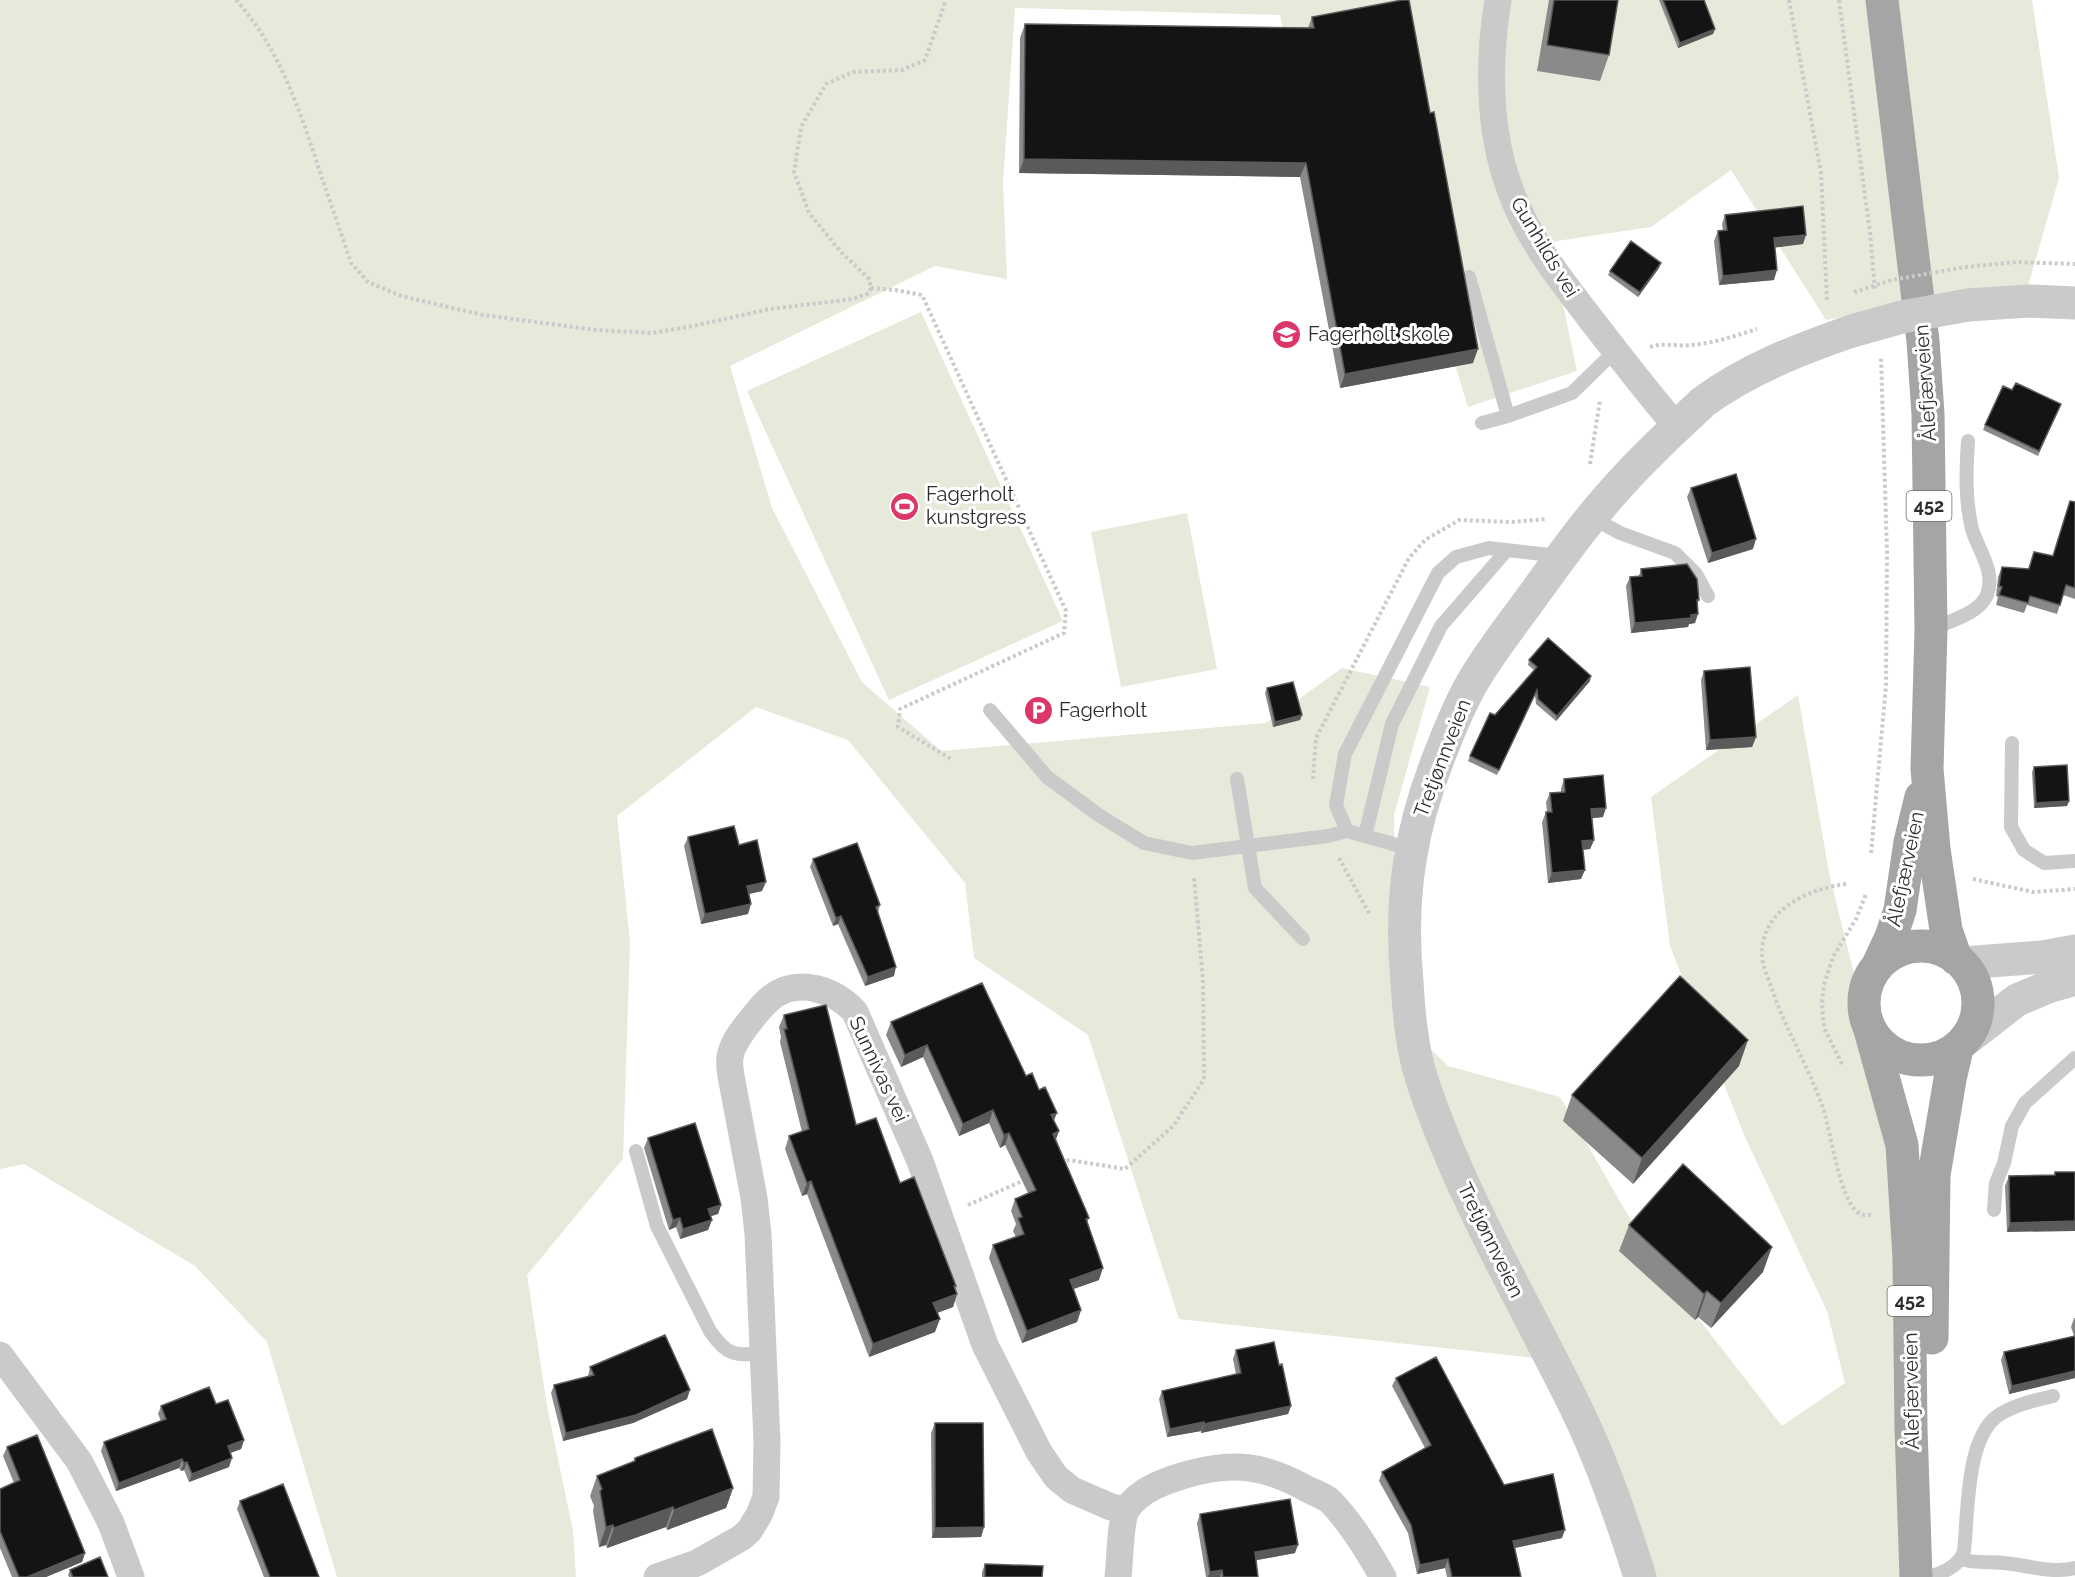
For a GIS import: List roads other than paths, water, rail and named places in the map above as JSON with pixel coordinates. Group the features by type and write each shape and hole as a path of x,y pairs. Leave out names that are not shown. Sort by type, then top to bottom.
{"main road":[{"name":"Ålefjærveien","path":"1882,0 1923,341 1928,414 1930,630 1928,769 1934,849 1944,918 1959,961"},
{"name":"Ålefjærveien","path":"1876,967 1891,937 1900,910 1910,842 1928,769"},
{"path":"1876,967 1888,956 1903,948 1919,946 1935,947 1959,961"},
{"name":"452","path":"1959,961 1972,976 1978,991 1979,1008 1976,1024 1963,1043"},
{"name":"452","path":"1870,1030 1864,1014 1864,997 1868,981 1876,967"},
{"name":"Ålefjærveien","path":"1870,1030 1902,1145 1909,1257 1911,1428 1928,1577"},
{"path":"1870,1030 1880,1044 1893,1054 1909,1060 1926,1061 1942,1057 1963,1043"},
{"name":"Ålefjærveien","path":"1928,1577 1934,1175 1963,1043"}],"street":[{"name":"Gunhilds vei","path":"1498,0 1495,17 1492,93 1500,159 1510,191 1522,218 1568,290 1677,427"},
{"name":"Tretjønnveien","path":"1640,1577 1622,1517 1582,1422 1492,1248 1449,1152 1421,1078 1409,1016 1403,944 1406,885 1411,849 1422,801 1453,721 1472,684 1498,644 1561,557 1624,479 1717,392 1762,367 1810,346 1902,316 1968,305 2029,301 2075,303"},
{"path":"1959,961 2042,957 2075,951"},
{"path":"1963,1043 2017,1000 2075,979"},
{"name":"Sunnivas vei","path":"657,1577 697,1563 741,1538 748,1532 759,1515 766,1497 764,1353 754,1198 730,1076 730,1057 743,1029 762,1005 782,991 806,987 824,990 846,1002 855,1012 911,1139 985,1345 1039,1452 1056,1477 1072,1490 1111,1507 1126,1510"},
{"path":"0,1355 79,1461 111,1523 131,1577"},
{"path":"1118,1577 1126,1510 1140,1495 1166,1481 1200,1471 1243,1467 1282,1475 1329,1500 1365,1545 1383,1577"}],"lane":[{"path":"1469,277 1508,416"},
{"path":"1482,423 1572,393 1616,351"},
{"path":"1930,630 1975,609 1986,596 1989,577 1984,555 1973,531 1965,483 1968,441"},
{"path":"1592,517 1620,532 1675,553 1696,574 1708,596"},
{"path":"1347,831 1336,805 1346,754 1438,573 1456,557 1489,548 1561,557"},
{"path":"1365,836 1392,724 1441,626 1507,550"},
{"path":"990,710 1047,777 1100,816 1144,843 1192,853 1347,831 1411,849"},
{"path":"2012,743 2011,827 2024,850 2044,863 2075,861"},
{"path":"1237,779 1255,888 1303,939"},
{"path":"1994,1210 1996,1183 2004,1163 2012,1126 2025,1103 2075,1058"},
{"path":"636,1151 657,1226 710,1330 718,1342 730,1353 740,1356 764,1353"},
{"path":"1962,1559 1972,1468 1976,1447 1984,1432 1995,1418 2012,1408 2053,1396"},
{"path":"1928,1577 1962,1559 2003,1562 2045,1569 2075,1568"}],"place":[{"name":"Fagerholt skole","path":"1287,334"},
{"name":"Fagerholt kunstgress","path":"905,506"},
{"name":"Fagerholt","path":"1038,710"}]}
